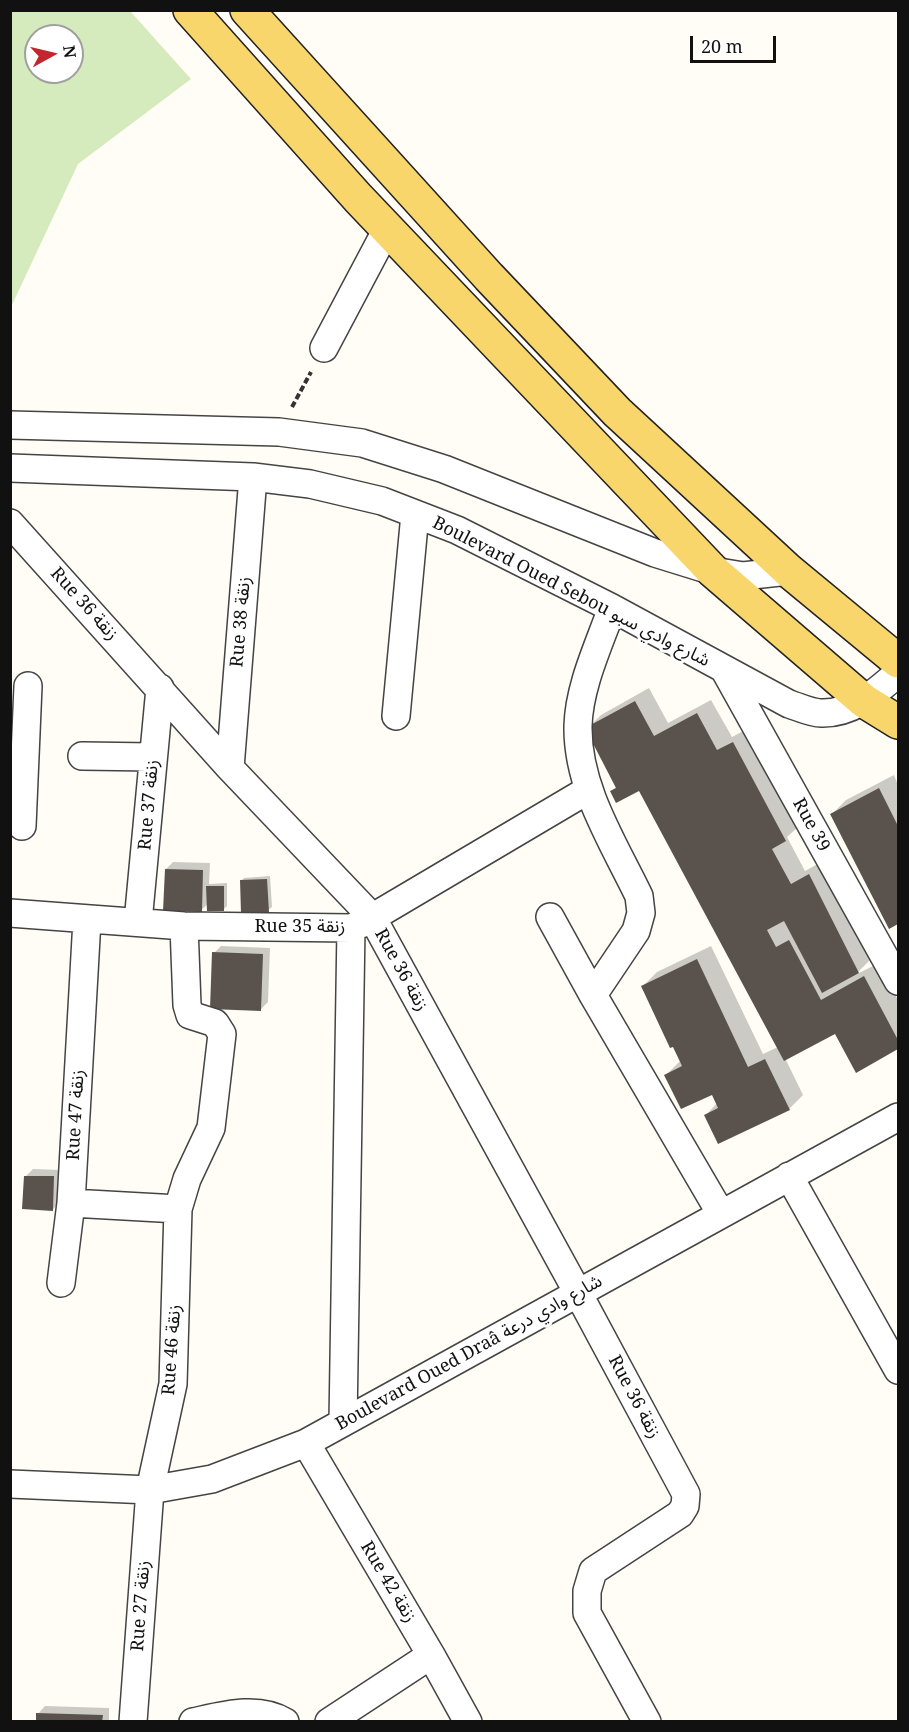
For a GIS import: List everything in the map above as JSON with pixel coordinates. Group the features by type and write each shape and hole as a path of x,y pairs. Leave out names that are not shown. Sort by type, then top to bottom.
{"main road":[{"path":"190,10 387,229 713,571 864,701 898,722"},
{"path":"247,10 617,412 789,572 898,661"},
{"path":"261,90 293,61"},
{"path":"387,229 418,198"}],"street":[{"path":"324,348 387,229"},
{"path":"10,425 279,432 362,443 444,469 655,553 713,571 743,576 789,572"},
{"name":"Boulevard Oued Sebou شارع وادي سبو","path":"10,468 253,477 310,484 382,501 457,530 612,608 789,704 820,713 840,711 864,701 898,673"},
{"name":"Rue 38 زنقة","path":"230,768 253,477"},
{"path":"396,716 415,514"},
{"name":"Rue 36 زنقة","path":"10,523 160,688 361,922 578,1293 686,1494 686,1506 680,1514 593,1570 587,1591 587,1613 647,1722"},
{"path":"592,995 636,931 641,913 639,896 588,790 581,766 578,725 585,684 612,608"},
{"name":"Rue 39","path":"724,669 898,981"},
{"path":"22,826 17,753 28,686"},
{"name":"Rue 37 زنقة","path":"138,922 160,688"},
{"path":"82,756 153,757"},
{"name":"Rue 35 زنقة","path":"10,913 184,926 361,922 588,790"},
{"path":"550,917 592,995 721,1214"},
{"name":"Rue 47 زنقة","path":"61,1283 71,1203 87,920"},
{"path":"343,1422 361,922"},
{"name":"Rue 46 زنقة","path":"150,1490 173,1384 178,1209 187,1179 211,1128 222,1034 215,1023 190,1015 187,1005 184,926"},
{"name":"Boulevard Oued Draâ شارع وادي درعة","path":"10,1484 150,1490 212,1479 306,1443 898,1117"},
{"path":"789,1176 898,1370"},
{"path":"71,1203 178,1209"},
{"name":"Rue 42 زنقة","path":"306,1443 468,1722"},
{"name":"Rue 27 زنقة","path":"133,1722 150,1490"},
{"path":"329,1722 431,1655"},
{"path":"193,1722 240,1713 266,1714 285,1722"}],"path":[{"path":"291,409 324,348"}],"green space":[{"path":"11,10 130,11 191,79 78,164 11,307"}],"building":[{"path":"635,701 654,736 697,713 717,750 733,742 786,841 772,849 791,884 809,874 859,973 822,993 784,921 767,930 776,947 789,940 821,1000 864,976 898,1040 898,1049 856,1073 835,1034 784,1061 639,791 616,803 610,791 616,788 585,728"},
{"path":"879,788 898,826 898,924 889,929 830,814"},
{"path":"165,869 203,870 202,912 163,911"},
{"path":"267,879 269,912 241,913 240,880"},
{"path":"206,886 224,886 224,911 207,911"},
{"path":"212,952 263,954 261,1011 210,1009"},
{"path":"697,959 748,1067 765,1059 790,1110 718,1144 704,1115 718,1108 712,1095 681,1109 664,1075 682,1066 673,1047 670,1048 641,986"},
{"path":"24,1176 54,1176 53,1211 22,1209"},
{"path":"36,1713 103,1715 102,1722 36,1722"}]}
